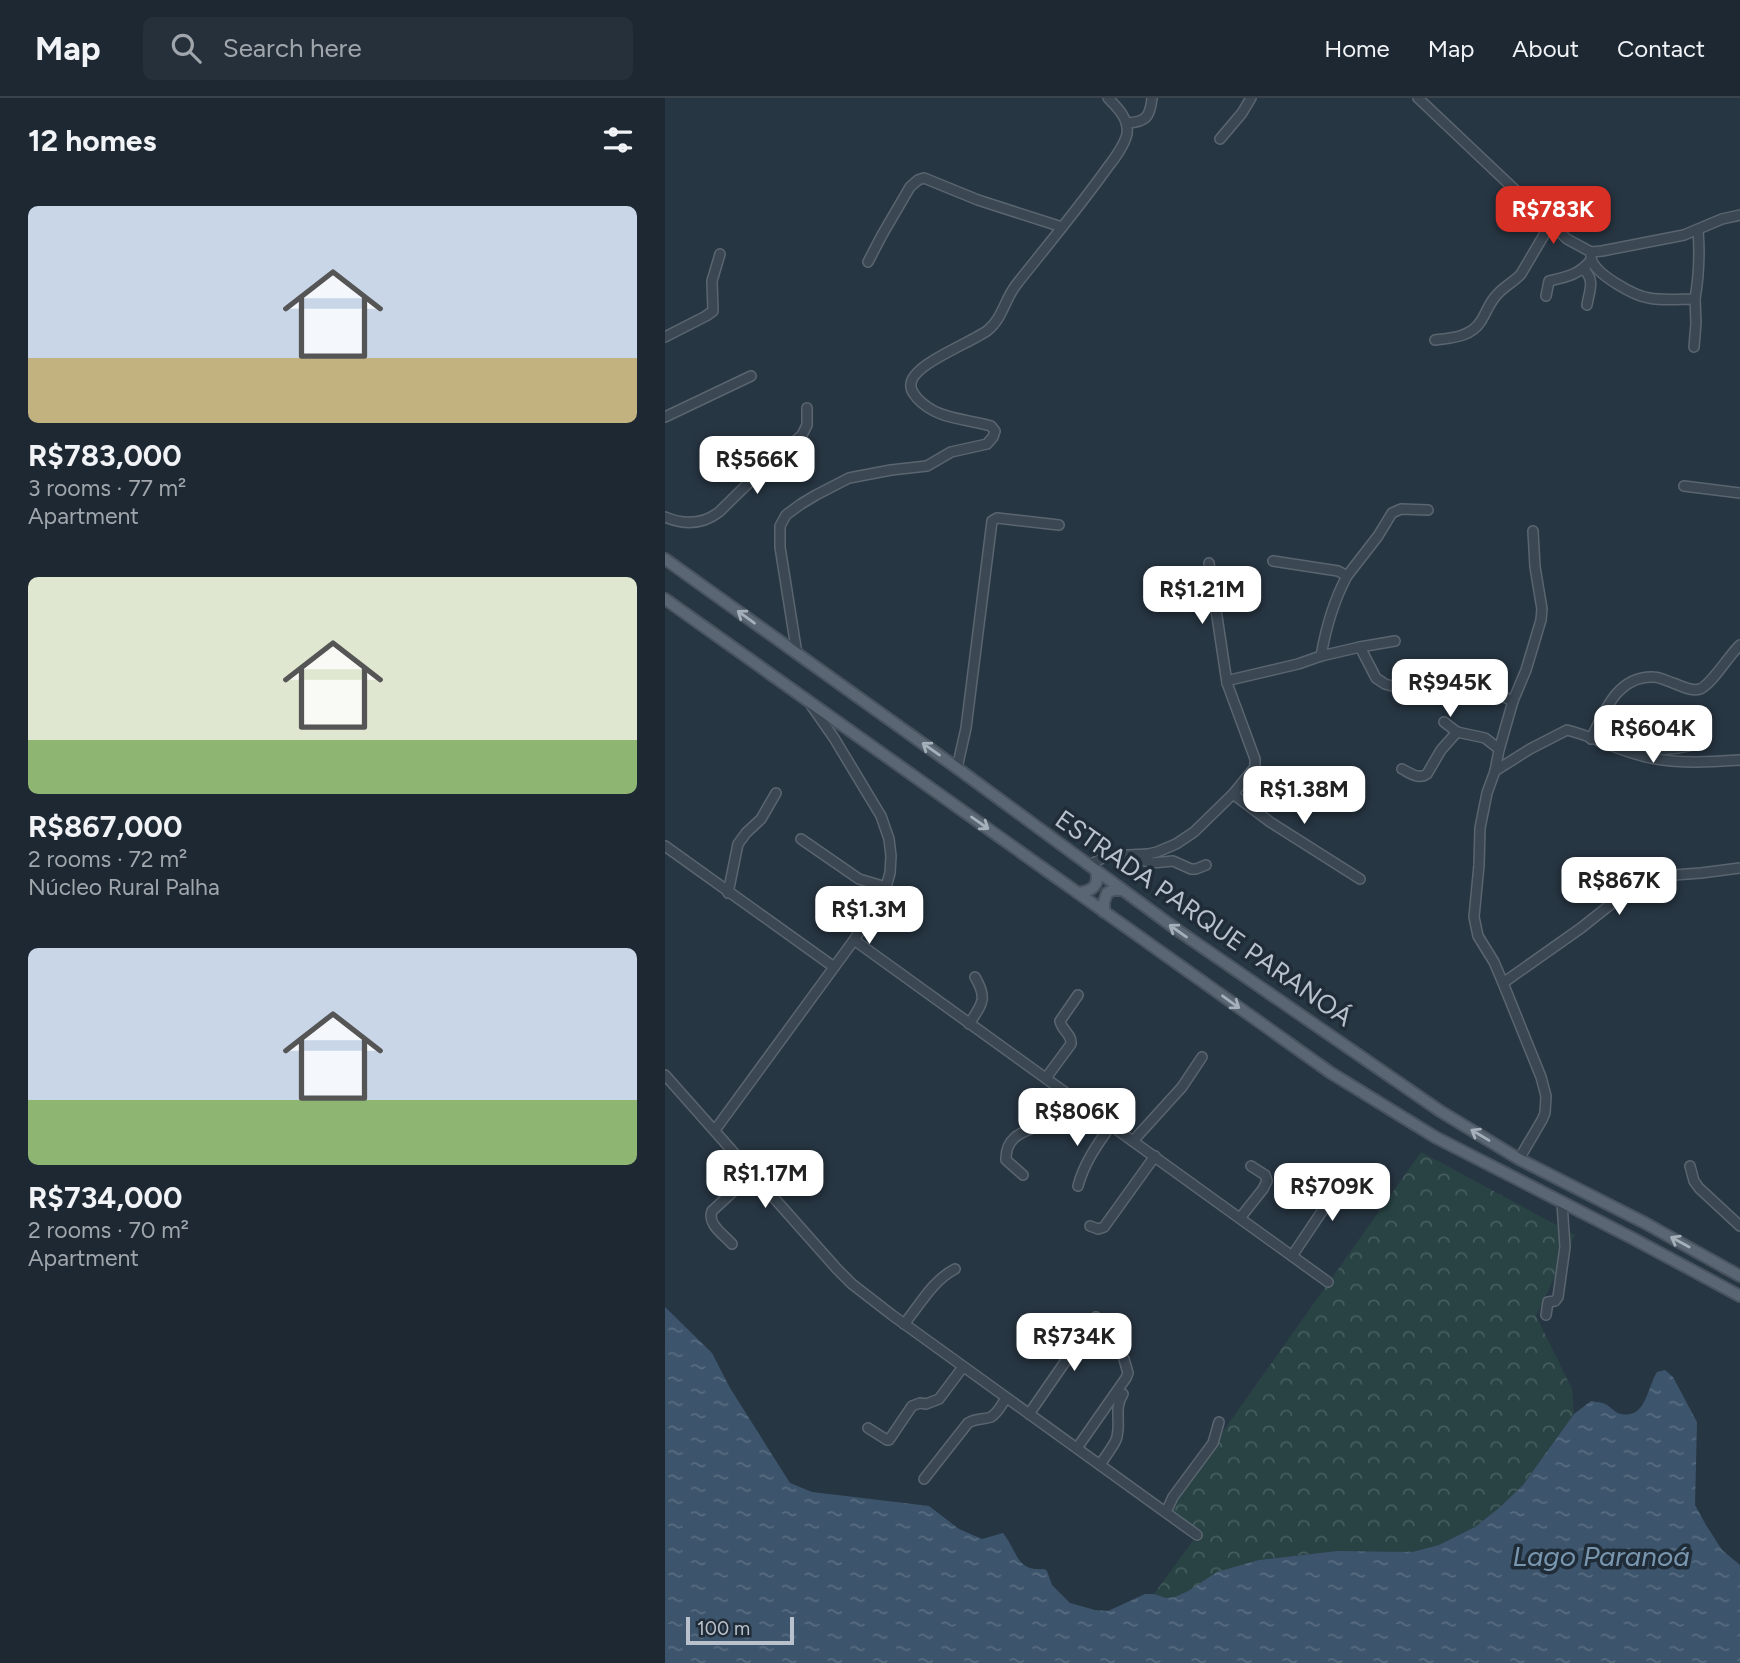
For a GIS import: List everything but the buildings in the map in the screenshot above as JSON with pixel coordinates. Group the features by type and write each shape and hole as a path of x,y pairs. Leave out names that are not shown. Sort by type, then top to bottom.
{"main road":[{"name":"ESTRADA PARQUE PARANOÁ","path":"665,559 957,768 1121,890 1362,1059 1519,1159 1645,1223 1740,1276"},
{"name":"ESTRADA PARQUE PARANOÁ","path":"665,599 1331,1073 1446,1143 1740,1296"},
{"path":"1078,893 1096,886 1093,868"},
{"path":"1104,912 1107,893 1121,890"},
{"path":"1632,1238 1647,1235 1645,1223"}],"street":[{"path":"797,654 780,547 779,531 783,520 801,503 849,478 899,468 922,467 951,452 989,442 995,431 991,425 933,411 916,397 910,383 929,363 990,328 1014,287 1120,150 1127,136 1127,123 1119,109 1108,98"},
{"path":"1127,123 1145,119 1150,112 1152,98"},
{"path":"1220,139 1251,98"},
{"path":"1418,98 1567,239 1591,256 1597,269 1607,277 1644,297 1695,299"},
{"path":"868,262 910,187 924,178 978,200 1062,227"},
{"path":"1546,296 1549,281 1571,276 1583,269 1591,256 1685,235 1722,219 1740,215"},
{"path":"1435,340 1464,335 1479,324 1496,295 1521,274 1551,223"},
{"path":"1695,348 1695,299 1700,255 1697,230"},
{"path":"665,337 713,311 712,281 720,254"},
{"path":"1583,269 1591,280 1587,305"},
{"path":"665,417 751,376"},
{"path":"665,517 683,523 712,518 802,435 807,425 807,408"},
{"path":"1684,486 1740,493"},
{"path":"1321,656 1329,616 1339,592 1347,576 1378,537 1392,513 1401,509 1428,510"},
{"path":"957,768 966,728 993,520 997,518 1059,525"},
{"path":"1519,1159 1545,1113 1546,1096 1541,1077 1494,962 1478,936 1475,917 1480,828 1487,793 1513,701 1526,670 1541,620 1542,609 1532,531"},
{"path":"1273,561 1338,571 1347,576"},
{"path":"1093,868 1107,856 1157,852 1176,844 1194,832 1233,794 1255,767 1256,762 1227,683 1209,564"},
{"path":"1227,683 1321,656 1395,641"},
{"path":"1591,739 1607,706 1623,686 1642,678 1656,677 1688,689 1698,689 1708,684 1740,645"},
{"path":"1360,647 1376,678 1385,684 1399,688 1413,687 1461,678 1513,701"},
{"path":"715,1130 854,940 886,887 891,856 889,839 881,816 834,738 805,697"},
{"path":"1444,722 1457,732 1485,738 1499,749"},
{"path":"834,738 847,728"},
{"path":"1495,771 1563,731 1571,731 1653,759 1740,760"},
{"path":"1402,769 1419,777 1427,774 1444,745 1457,732"},
{"path":"1605,743 1658,750 1698,744"},
{"path":"728,893 738,844 761,819 776,793"},
{"path":"1233,794 1270,822 1360,879"},
{"path":"801,839 859,878 886,887"},
{"path":"665,846 834,967"},
{"path":"1125,855 1152,863 1173,861 1196,870 1206,865"},
{"path":"1503,984 1635,885 1660,876 1740,868"},
{"path":"854,940 1328,1282"},
{"path":"969,1024 983,998 982,989 975,977"},
{"path":"1046,1078 1071,1044 1070,1037 1060,1021 1078,995"},
{"path":"1133,1141 1182,1087 1202,1057"},
{"path":"665,1075 852,1284 1197,1535"},
{"path":"1024,1175 1006,1160 1009,1146 1023,1131 1051,1120 1073,1097"},
{"path":"1078,1186 1091,1153 1111,1125"},
{"path":"1090,1226 1098,1229 1104,1227 1155,1156"},
{"path":"1240,1218 1267,1181 1265,1175 1251,1166"},
{"path":"1690,1166 1699,1188 1740,1226"},
{"path":"732,1244 711,1221 710,1214 752,1174"},
{"path":"1292,1256 1347,1174"},
{"path":"1546,1315 1548,1302 1555,1301 1558,1297 1565,1247 1562,1203"},
{"path":"904,1324 935,1284 955,1269"},
{"path":"1029,1413 1096,1317"},
{"path":"1077,1448 1126,1378 1128,1373 1124,1359"},
{"path":"868,1427 888,1440 912,1406 939,1399 963,1367"},
{"path":"1100,1465 1117,1436 1117,1406 1123,1394"},
{"path":"925,1479 968,1423 994,1416 1006,1398"},
{"path":"1166,1511 1173,1497 1213,1443 1219,1422"}],"green space":[{"path":"1421,1152 1575,1235 1536,1316 1572,1389 1574,1414 1523,1485 1475,1527 1439,1545 1412,1552 1337,1551 1259,1560 1175,1597 1166,1598 1154,1594 1197,1535 1166,1512"}],"water":[{"name":"Lago Paranoá","path":"665,1307 712,1353 730,1388 790,1483 812,1492 929,1506 959,1529 982,1539 1003,1533 1022,1563 1047,1571 1052,1585 1070,1603 1108,1611 1145,1594 1175,1597 1217,1572 1259,1560 1337,1551 1412,1552 1439,1545 1475,1527 1523,1485 1574,1414 1591,1401 1605,1404 1621,1414 1636,1412 1645,1401 1657,1372 1665,1370 1673,1377 1697,1422 1695,1505 1722,1550 1740,1565 1740,1663 665,1663"}]}
